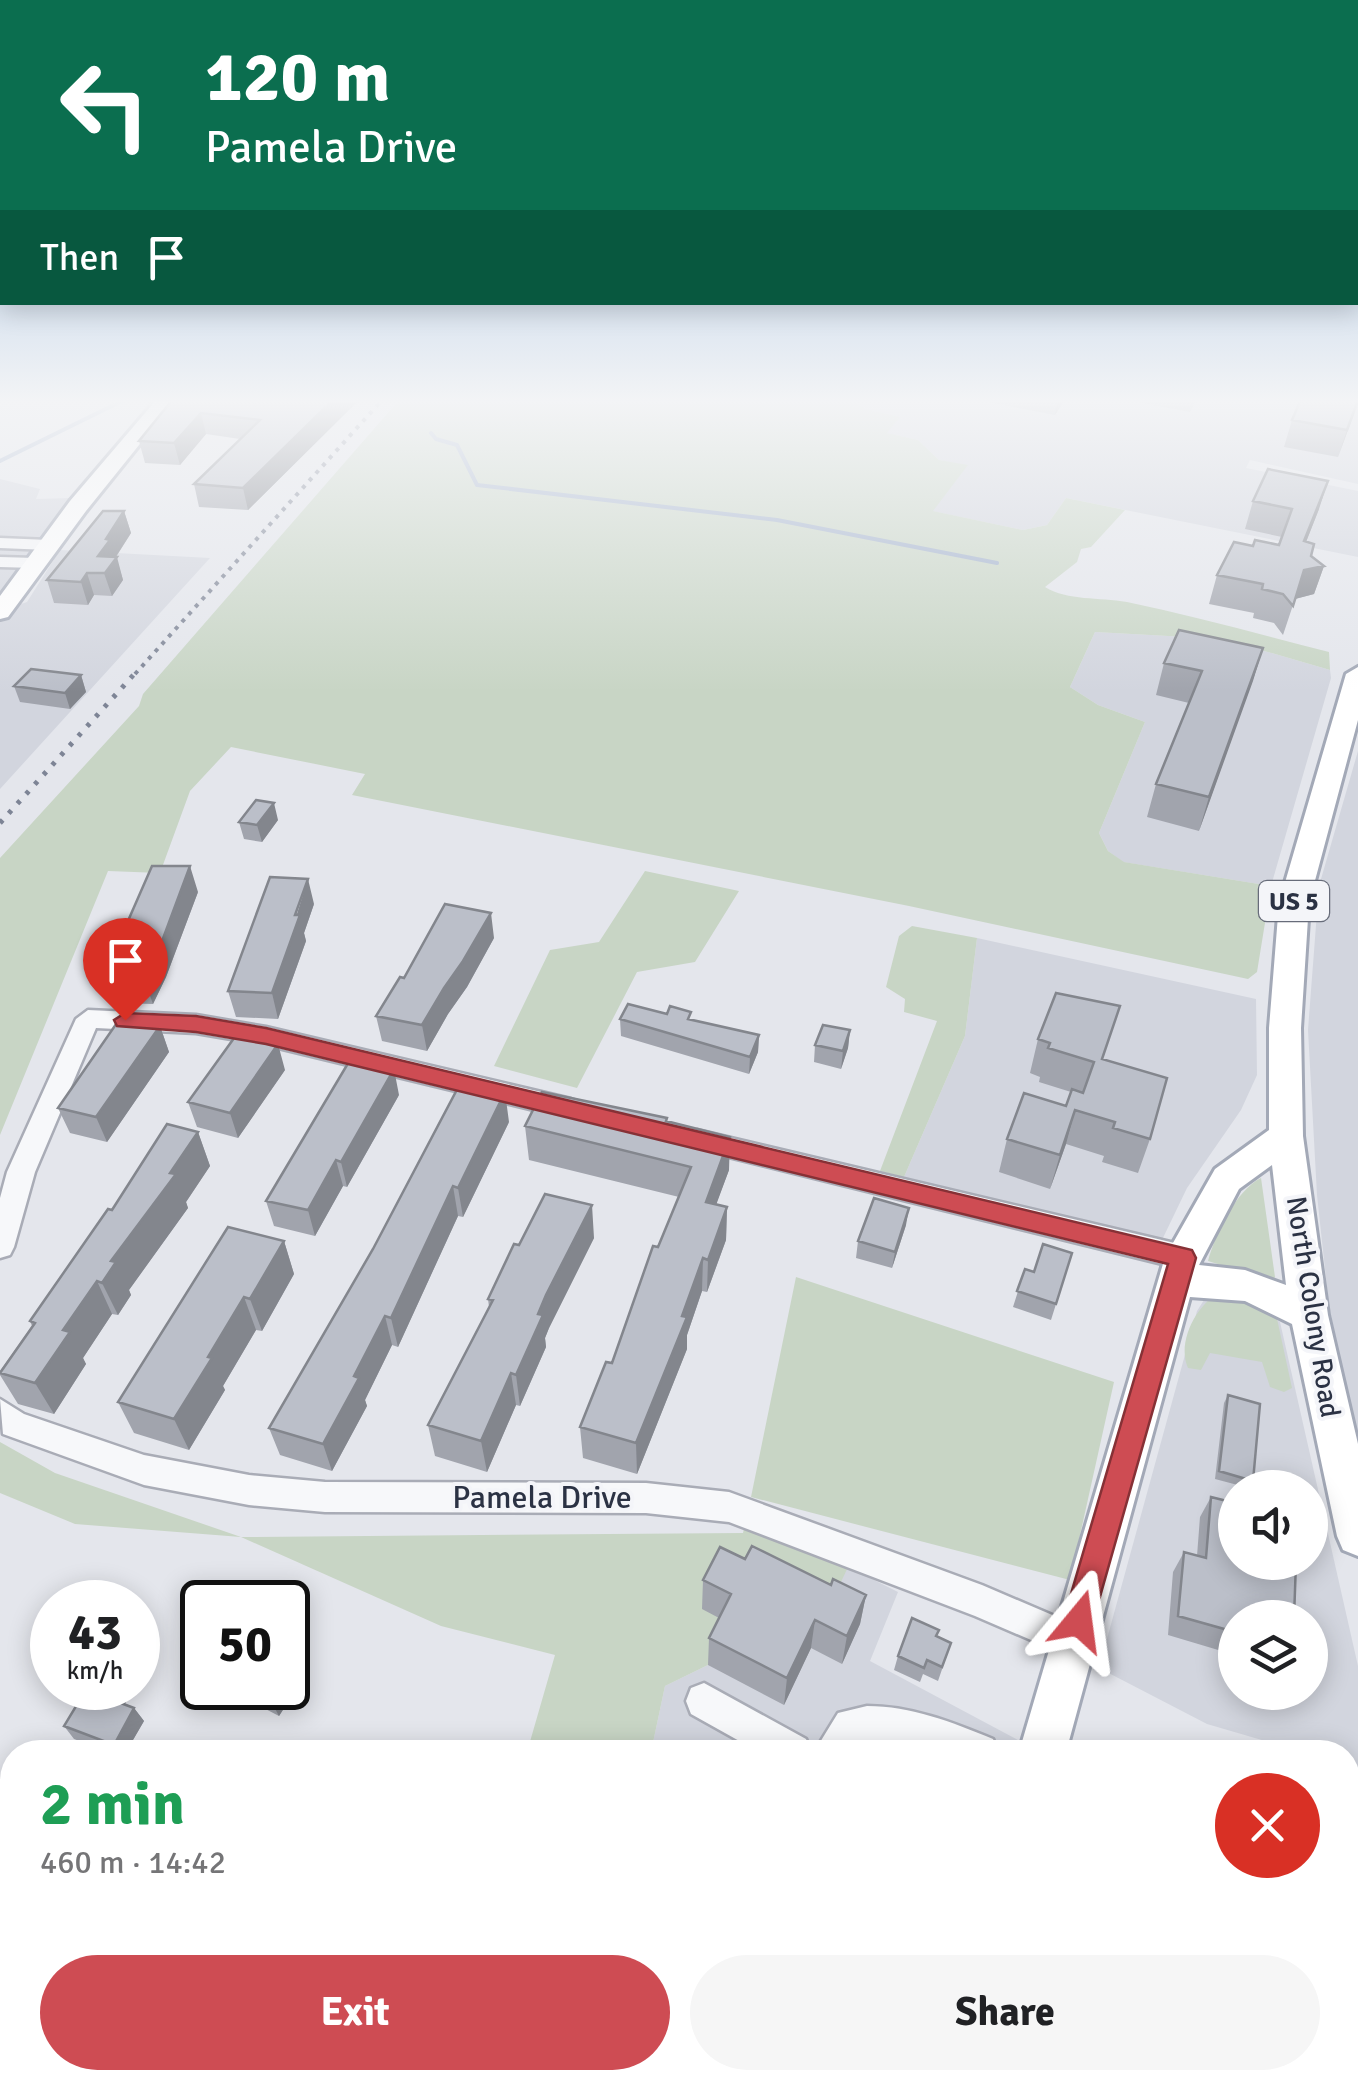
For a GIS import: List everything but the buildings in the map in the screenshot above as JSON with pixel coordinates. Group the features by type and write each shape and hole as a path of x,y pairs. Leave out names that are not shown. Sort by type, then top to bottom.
{"main road":[{"path":"0,612 88,497"},
{"name":"US 5","path":"1286,1136 1285,1006 1294,903 1358,674"},
{"path":"1045,1740 1179,1271 1227,1179 1286,1136"},
{"name":"North Colony Road","path":"1286,1136 1309,1315 1358,1536"},
{"path":"1179,1271 1260,1287 1309,1315"}],"street":[{"path":"0,543 42,554"},
{"path":"0,562 42,554"},
{"path":"0,1247 21,1172 88,1019 196,1024 266,1036 596,1115"},
{"path":"671,1134 1179,1271"},
{"name":"Pamela Drive","path":"0,1412 14,1424 144,1470 249,1490 325,1497 646,1498 729,1506 982,1602 1072,1642"},
{"path":"704,1701 772,1740"},
{"path":"841,1740 851,1726 873,1721 935,1740"}],"shaded area":[{"path":"0,497 72,498 0,599"},
{"path":"943,497 1358,497 1358,557 1066,498 1047,525 1023,530 932,511"},
{"path":"60,550 210,558 0,789 0,611 27,602"},
{"path":"1095,632 1223,639 1330,670 1331,678 1271,886 1123,862 1108,851 1099,833 1145,722 1098,705 1070,687"},
{"path":"1358,751 1358,1443 1329,1306 1317,1195 1308,1030 1319,886"},
{"path":"977,938 1256,999 1257,1075 1241,1110 1187,1188 1161,1242 904,1177 965,1036"},
{"path":"1224,1291 1280,1322 1314,1470 1218,1470 1218,1580 1328,1580 1328,1534 1358,1666 1358,1740 1262,1740 1207,1724 1099,1668 1197,1311 1204,1300"},
{"path":"848,1567 898,1592 870,1661 1018,1740 654,1740 665,1686 708,1665 729,1622 702,1609"}],"green space":[{"path":"315,497 944,497 933,511 1023,530 1047,525 1066,498 1125,510 1091,547 1081,549 1077,562 1045,587 1074,597 1152,607 1329,652 1330,670 1223,639 1095,632 1070,687 1098,705 1145,722 1099,833 1108,851 1124,862 1271,886 1257,972 1248,979 909,906 352,795 365,774 231,747 190,791 160,873 108,871 0,1135 0,858 139,706 143,694"},
{"path":"645,871 739,891 695,962 637,972 577,1088 494,1066 550,950 599,942"},
{"path":"912,926 977,938 965,1036 904,1177 880,1171 937,1021 904,1012 905,999 886,987 899,936"},
{"path":"1261,1178 1275,1277 1272,1281 1208,1261 1235,1203"},
{"path":"796,1277 1114,1382 1070,1580 751,1497"},
{"path":"1224,1291 1276,1314 1292,1388 1284,1392 1270,1387 1262,1362 1210,1353 1201,1370 1188,1368 1185,1346 1192,1323 1206,1303"},
{"path":"0,1442 55,1473 241,1537 75,1524 0,1493"},
{"path":"745,1524 848,1567 826,1614 730,1623 708,1665 665,1686 654,1740 530,1740 555,1655 441,1626 241,1537 743,1533"}],"waterway":[{"path":"576,497 777,520 997,563"}],"railway":[{"path":"135,674 295,497"},
{"path":"0,823 137,671"}],"route":[{"path":"125,1020 196,1024 266,1036 1183,1258 1079,1621"}]}
